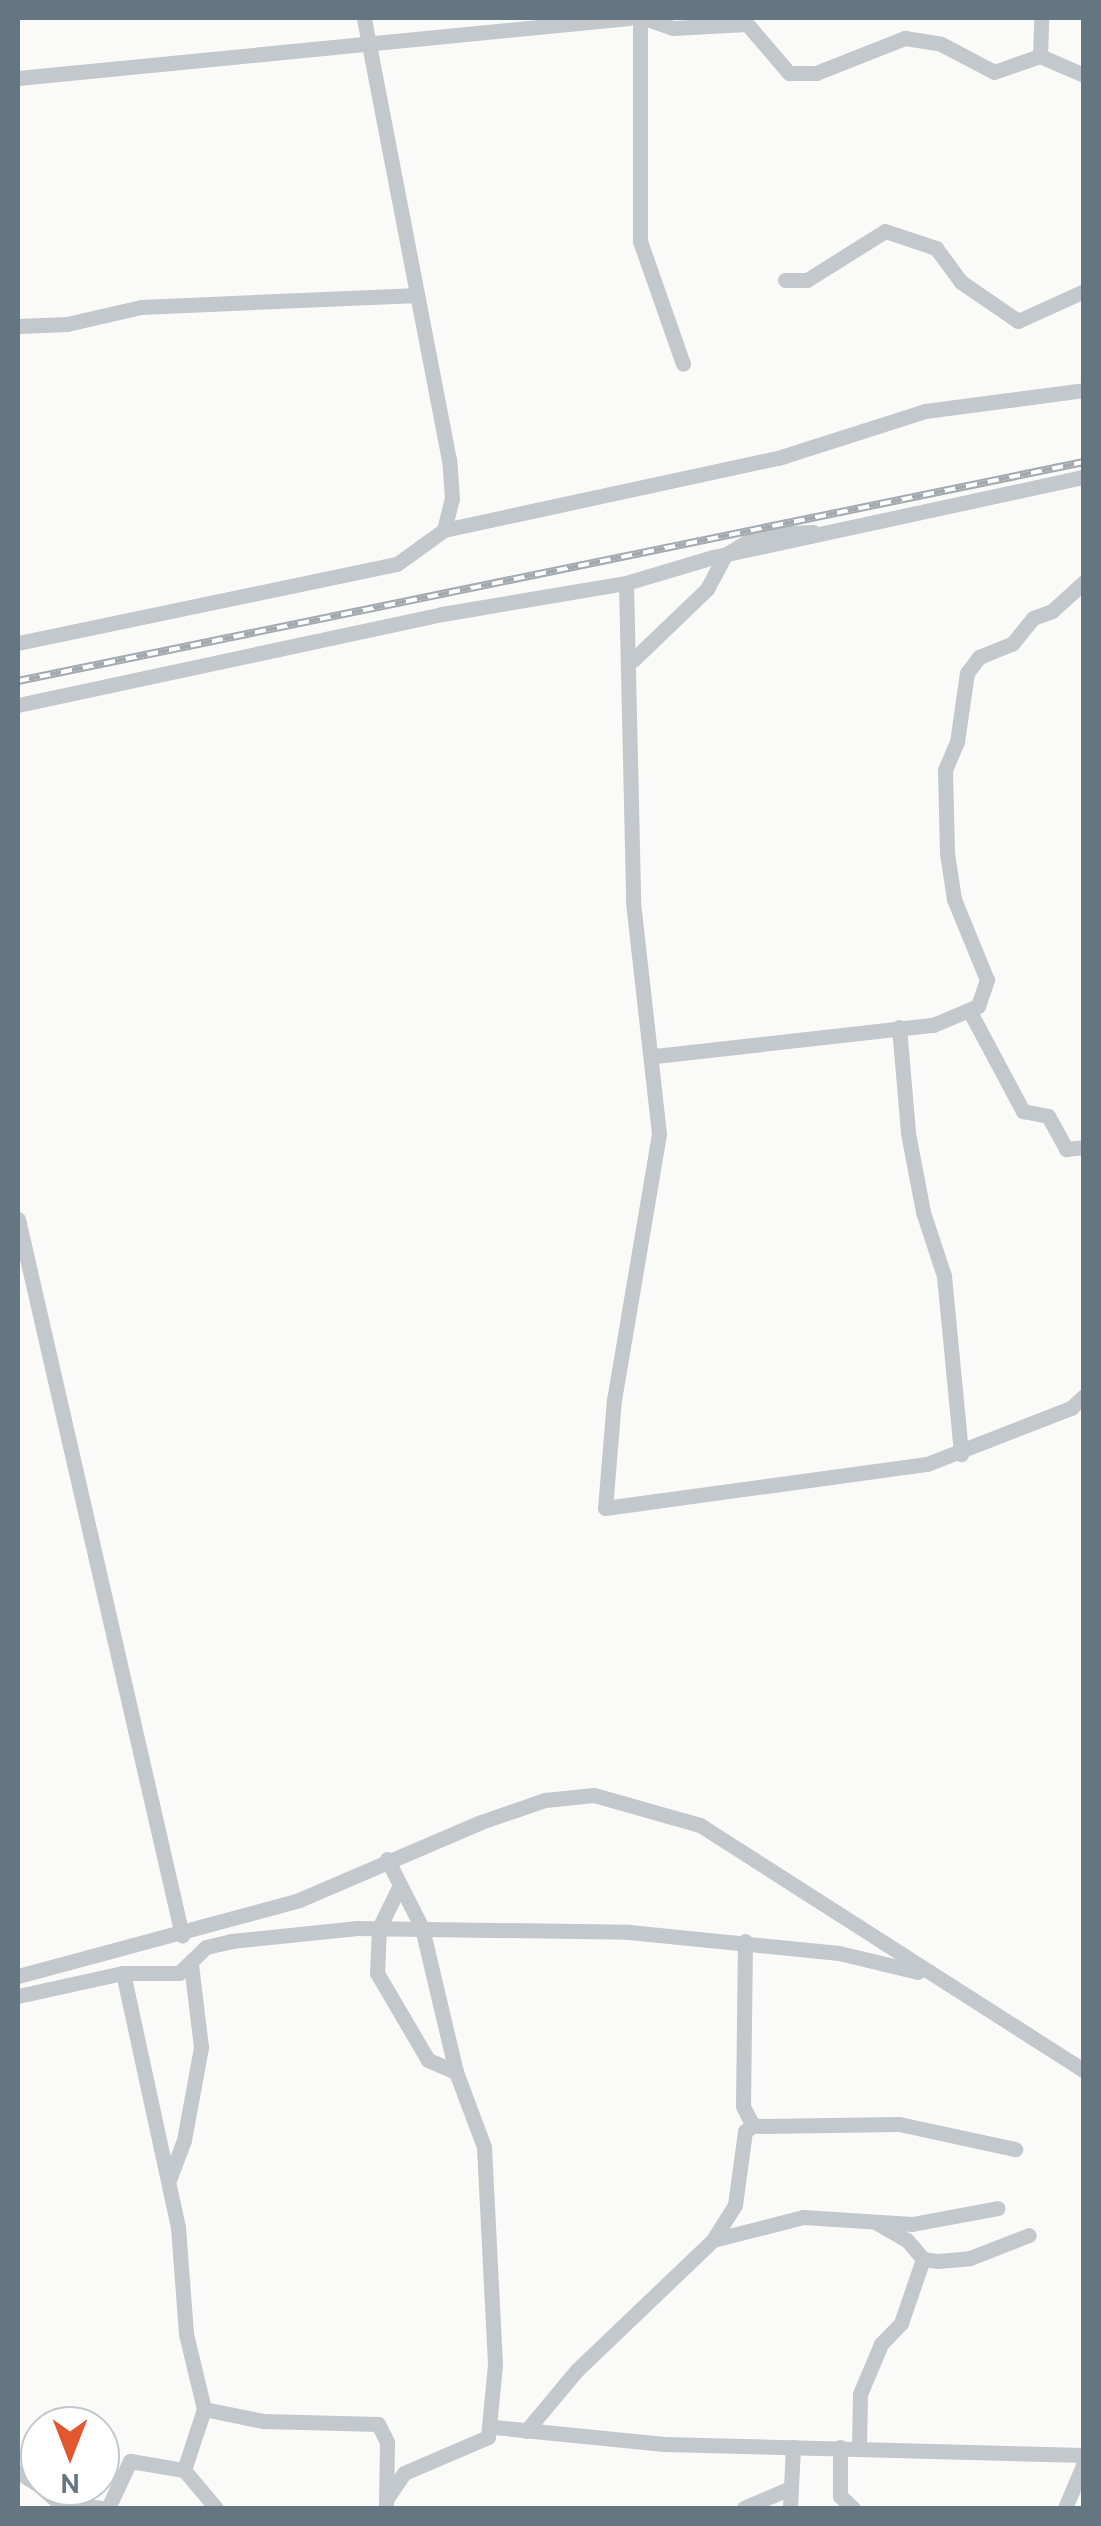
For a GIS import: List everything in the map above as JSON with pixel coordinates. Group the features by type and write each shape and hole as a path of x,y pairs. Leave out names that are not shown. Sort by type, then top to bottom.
{"street":[{"path":"364,18 413,295 449,460 452,498 444,530"},
{"path":"476,18 479,35"},
{"path":"18,78 630,18"},
{"path":"683,364 640,241 642,18 674,28 747,24 789,73 846,66 905,38 941,44 994,72 1040,56 1084,76"},
{"path":"1040,56 1041,18"},
{"path":"785,280 807,280 885,230 936,248 962,282 1018,321 1084,292"},
{"path":"18,326 67,324 141,307 413,295"},
{"path":"18,642 397,564 444,530 778,458 924,412 1084,390"},
{"path":"18,705 442,614 626,583 726,555 1084,477"},
{"path":"632,660 708,590 726,555"},
{"path":"655,1056 933,1026 969,1010 986,994 987,980 954,899 945,770 957,742 968,673 979,657 1012,644 1033,618 1052,611 1084,582"},
{"path":"626,583 632,660 632,902 655,1056 654,1192 614,1399 604,1508 961,1454 1071,1408 1084,1396"},
{"path":"969,1010 1023,1111 1048,1116 1066,1149 1084,1148"},
{"path":"899,1027 908,1133 922,1212 944,1276 961,1454"},
{"path":"18,1219 182,1934"},
{"path":"18,1976 299,1900 386,1858 568,1795 648,1806 700,1825 1084,2072"},
{"path":"386,1858 422,1928 456,2072 484,2147 494,2427 480,2443 404,2473 387,2503"},
{"path":"400,1885 380,1928 377,1973 428,2060 456,2072"},
{"path":"18,1996 122,1974 178,1974 206,1947 230,1941 380,1928 744,1941 839,1953 930,1975"},
{"path":"744,1941 743,2106 753,2126"},
{"path":"168,2180 184,2140 201,2048 191,1964"},
{"path":"122,1974 168,2180 186,2334 204,2409 184,2470"},
{"path":"526,2431 577,2370 713,2240 733,2208 745,2131 753,2126 899,2124 956,2131 1014,2149"},
{"path":"733,2208 758,2229"},
{"path":"713,2240 804,2217 912,2224 998,2208"},
{"path":"870,2219 906,2240 923,2259 970,2258 1028,2235"},
{"path":"858,2447 860,2394 881,2344 901,2322 923,2259"},
{"path":"204,2409 263,2421 378,2424 387,2442 387,2503"},
{"path":"494,2427 792,2446 1084,2455"},
{"path":"790,2508 792,2446"},
{"path":"840,2446 848,2508"},
{"path":"105,2508 130,2461 184,2470 216,2508"},
{"path":"1065,2508 1084,2463"},
{"path":"744,2508 790,2488"}],"railway":[{"path":"18,681 1084,462"}]}
